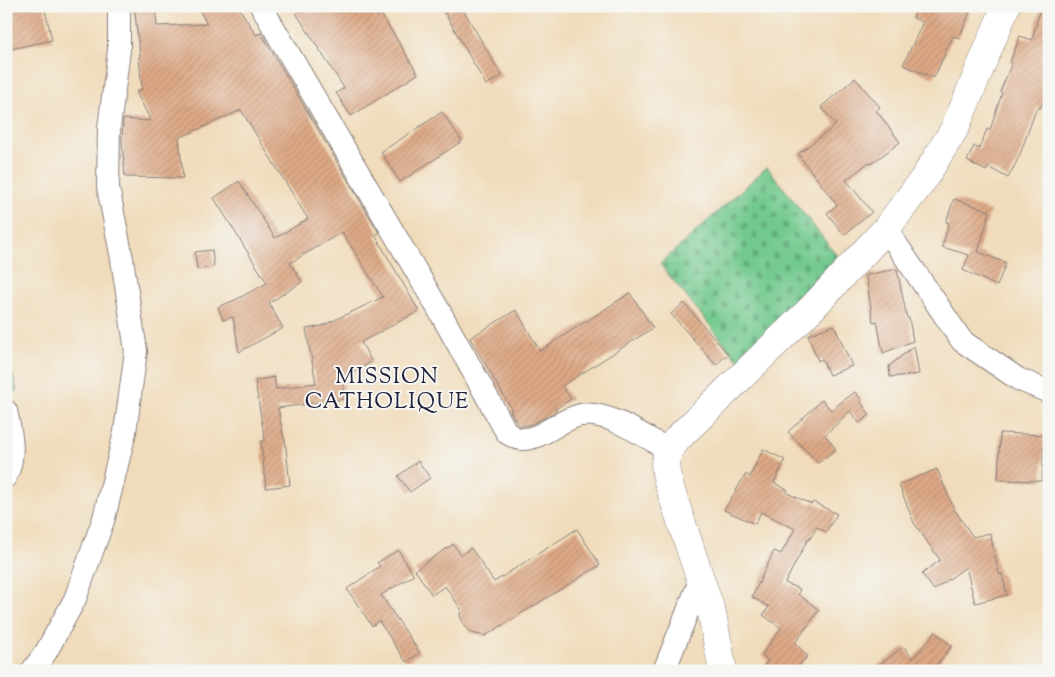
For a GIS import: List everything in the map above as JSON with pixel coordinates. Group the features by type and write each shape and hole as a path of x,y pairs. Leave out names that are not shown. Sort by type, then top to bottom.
{"street":[{"path":"32,671 46,652 75,599 104,518 126,432 136,351 122,259 108,187 109,128 119,50 119,6"},
{"path":"261,6 440,312 506,433 519,439 534,437 562,422 581,415 603,416 669,450"},
{"path":"723,671 712,614 670,488 665,469 666,456 677,439 813,307 886,229 923,180 955,128 1006,6"},
{"path":"886,229 962,341 1018,379 1049,392"},
{"path":"6,411 12,446 11,465 6,476"},
{"path":"664,671 701,578"}],"green space":[{"path":"767,167 845,266 742,365 660,264"},
{"path":"6,351 17,391 6,392"}],"building":[{"path":"6,6 44,6 52,40 6,50"},
{"path":"134,6 155,6 157,26 207,24 197,6 238,6 256,35 261,33 379,233 375,235 419,311 361,342 372,362 342,378 345,399 278,408 285,439 290,485 266,488 261,441 265,441 255,381 274,377 276,389 316,383 306,329 322,326 383,297 342,232 290,263 302,282 269,303 283,328 239,352 233,317 223,320 218,307 267,283 214,198 239,181 275,238 308,219 241,110 179,138 183,178 125,177 122,142 123,119 151,121 136,92 142,89"},
{"path":"307,6 376,6 418,74 351,116 336,93 344,88 296,13"},
{"path":"441,6 461,6 502,76 486,85"},
{"path":"917,6 972,6 959,38 953,36 934,78 903,65 923,22 913,18"},
{"path":"1041,6 1049,6 1049,88 1040,109 1037,107 1019,157 1008,178 988,167 986,171 967,161 974,146 979,149 987,129 990,130 1002,93 1000,92 1012,63 1010,62 1020,36 1032,40"},
{"path":"855,78 880,107 876,110 900,142 846,180 872,212 844,235 827,213 837,205 798,154 836,125 821,107"},
{"path":"442,112 462,141 400,182 381,152"},
{"path":"954,199 990,211 978,252 1006,263 997,286 963,270 969,255 942,247 949,223 946,222"},
{"path":"212,250 214,267 197,269 195,252"},
{"path":"897,269 913,341 883,353 877,321 873,322 866,275"},
{"path":"630,293 653,328 562,386 571,399 555,409 556,411 532,424 521,426 517,423 510,411 512,410 470,338 516,310 540,351"},
{"path":"684,303 728,354 716,365 671,314"},
{"path":"834,325 852,366 829,375 822,359 818,361 808,335"},
{"path":"914,346 919,374 890,377 889,366"},
{"path":"855,392 870,415 859,423 850,411 825,435 836,449 818,463 788,432 822,400 831,410"},
{"path":"1000,433 1044,435 1042,481 998,480"},
{"path":"763,449 785,460 774,483 788,490 787,493 811,504 813,502 837,514 826,532 817,527 808,539 785,583 800,589 798,594 819,610 795,643 808,656 794,671 761,671 768,660 762,655 781,628 763,615 769,607 752,597 774,551 781,554 795,529 761,512 755,524 724,510 746,474 750,477"},
{"path":"418,461 430,478 410,492 398,476"},
{"path":"937,469 954,509 973,537 990,533 999,574 1002,574 1007,595 975,603 966,567 934,590 922,574 940,560 914,523 899,485"},
{"path":"577,529 600,565 485,636 471,633 464,625 460,616 461,609 445,586 432,595 415,570 453,544 461,555 471,548 494,582"},
{"path":"398,550 414,575 381,595 420,653 406,662 379,621 372,626 347,589 380,566 377,563"},
{"path":"935,632 952,646 932,671 870,671 904,647 913,659"}],"district":[{"name":"MISSION CATHOLIQUE","path":"387,388"}]}
